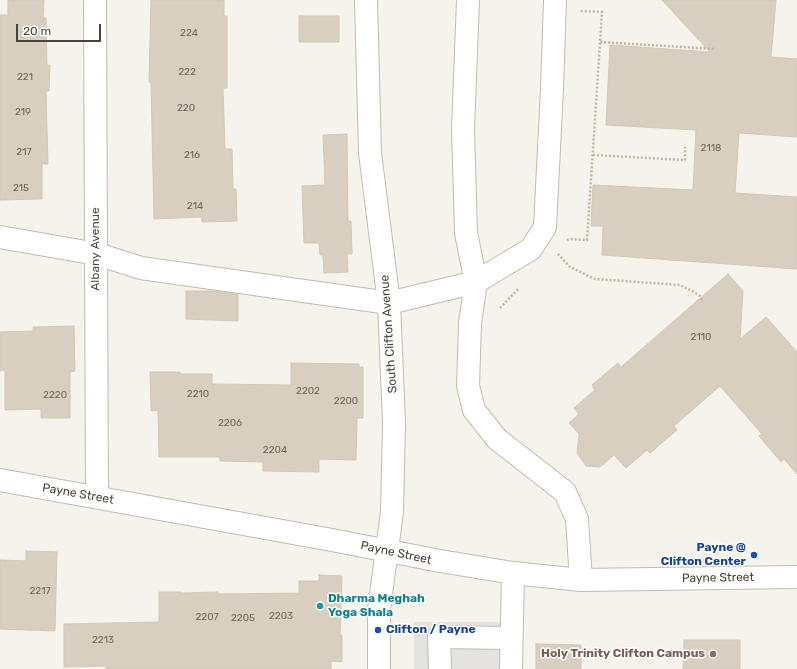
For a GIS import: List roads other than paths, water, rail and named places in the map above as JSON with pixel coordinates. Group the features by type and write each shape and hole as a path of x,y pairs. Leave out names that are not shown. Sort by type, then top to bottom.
{"street":[{"name":"Albany Avenue","path":"95,0 98,498"},
{"name":"South Clifton Avenue","path":"366,0 370,153 389,303 394,423 392,512 379,609 379,669"},
{"path":"468,0 463,136 466,233 476,282 470,323 468,386 474,410 497,439 565,492 578,519 581,580"},
{"path":"0,237 96,254 141,268 389,303 476,282 530,249 545,227 555,0"},
{"name":"Payne Street","path":"0,480 440,561 513,573 581,580 797,577"},
{"path":"511,669 513,573"},
{"path":"440,669 439,637 511,638"}],"place":[{"name":"Payne @ Clifton Center","path":"754,555"},
{"name":"Dharma Meghah Yoga Shala","path":"320,606"},
{"name":"Clifton / Payne","path":"378,630"},
{"name":"Holy Trinity Clifton Campus","path":"713,654"}]}
